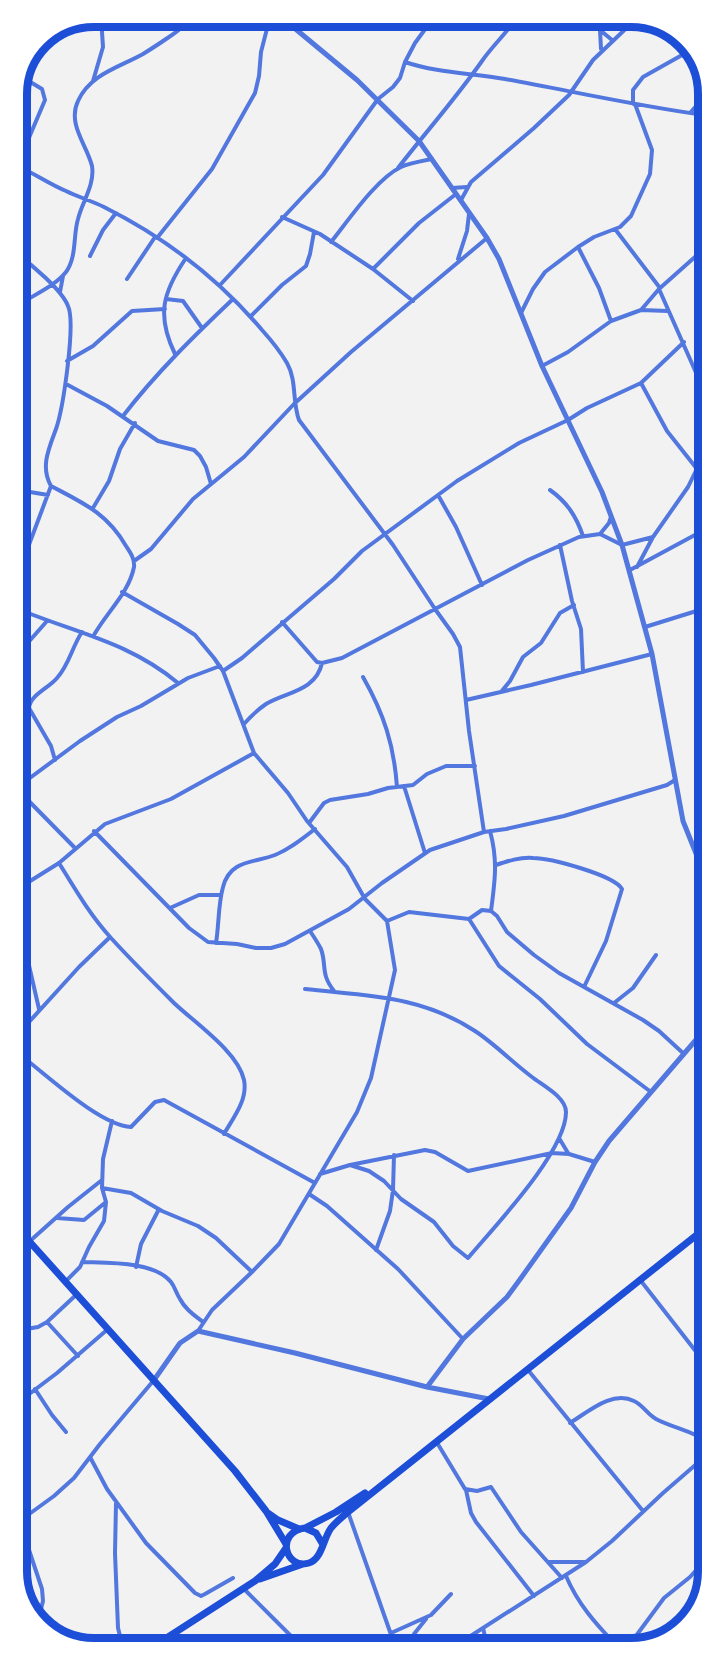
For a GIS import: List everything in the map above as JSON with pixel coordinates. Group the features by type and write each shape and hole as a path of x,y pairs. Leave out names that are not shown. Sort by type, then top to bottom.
{"main road":[{"path":"167,1638 255,1581 315,1560 330,1529 384,1481 698,1234"},
{"path":"29,1242 235,1470 266,1511 292,1559 303,1563"},
{"path":"255,1581 275,1564 286,1546 288,1537 336,1512 384,1481"},
{"path":"266,1511 278,1520 316,1533 322,1543"}],"street":[{"path":"93,82 103,46 102,27"},
{"path":"27,300 52,285 63,275 71,261 76,240 77,221 87,200 92,169 77,131 75,112 77,102 93,82 105,72 142,54 182,27"},
{"path":"127,279 156,237 212,169 230,141 255,93 260,76 261,52 267,27"},
{"path":"294,27 333,58 419,141 487,238 498,259 542,366 602,492 622,545 652,654 683,821 698,858"},
{"path":"220,285 323,175 378,99 400,78 415,43 427,27"},
{"path":"331,242 368,195 398,168 510,27"},
{"path":"598,27 612,40"},
{"path":"461,201 467,188 573,91 601,50 626,27"},
{"path":"600,30 601,50"},
{"path":"521,313 532,289 545,272 578,247 594,237 615,229 631,216 650,174 652,150 634,104 633,90 643,77 684,54"},
{"path":"405,62 419,67 501,78 648,107 698,114"},
{"path":"27,142 45,100 42,89 28,81"},
{"path":"690,113 698,104"},
{"path":"639,116 648,107"},
{"path":"398,168 433,159"},
{"path":"27,171 116,213 186,258 220,285 278,349 290,368 294,382 294,404 299,420 385,535 460,647 484,832"},
{"path":"452,188 467,188"},
{"path":"373,269 419,223 456,194"},
{"path":"90,256 116,213"},
{"path":"458,260 460,247 467,231 469,213"},
{"path":"282,217 331,242 373,269 413,301"},
{"path":"615,229 659,289 698,376"},
{"path":"250,316 282,285 306,266 314,232"},
{"path":"134,561 151,549 186,506 244,457 294,404 374,332 487,238"},
{"path":"578,247 593,275 611,321"},
{"path":"641,310 659,289 698,254"},
{"path":"175,354 165,331 166,299 172,279 186,258"},
{"path":"27,262 60,293 70,313 66,384 61,412 45,463 46,475 51,486 93,508 109,521 122,538 134,561 131,575 122,592 94,635"},
{"path":"60,293 63,275"},
{"path":"123,416 150,381 175,354 233,298"},
{"path":"166,299 183,301 202,328"},
{"path":"67,361 93,346 132,311 165,309"},
{"path":"542,366 568,352 611,321 641,310 668,311"},
{"path":"223,671 242,658 340,574 362,551 438,495 493,458 587,408 641,383 684,342"},
{"path":"637,567 653,537 678,504 697,469 667,431 641,383"},
{"path":"66,384 135,423 158,441 194,450 206,467 211,484"},
{"path":"93,508 109,482 120,449 135,423"},
{"path":"27,550 51,486"},
{"path":"550,489 573,512 583,536"},
{"path":"27,492 48,495"},
{"path":"438,495 456,527 482,585"},
{"path":"600,534 612,516"},
{"path":"630,570 698,533"},
{"path":"282,622 316,662 322,663 342,658 560,545 583,536 600,534 622,545 653,537"},
{"path":"560,545 581,629 583,672"},
{"path":"27,1516 68,1485 154,1380 180,1343 198,1330 212,1310 279,1244 357,1112 368,1086 395,970 387,921 365,899 347,867 309,823 255,753 220,666 195,635 158,611 122,592"},
{"path":"501,692 523,657 541,644 560,613 574,605"},
{"path":"645,627 698,610"},
{"path":"27,613 94,635 147,660 178,683"},
{"path":"27,644 47,621"},
{"path":"55,760 51,746 29,708 29,704 63,671 82,632"},
{"path":"466,700 652,654"},
{"path":"244,724 267,704 298,691 313,680 320,672 322,663"},
{"path":"27,780 117,717 141,706 178,683 220,666"},
{"path":"363,677 385,721 395,762 397,787"},
{"path":"27,883 59,863 94,831 113,820 171,799 255,753"},
{"path":"309,823 324,803 330,800 416,784 428,774 446,766 475,766"},
{"path":"94,831 202,939 216,943 271,948 291,942 365,899 382,883 425,854 484,832 564,816 668,785 675,779"},
{"path":"404,786 425,854"},
{"path":"27,799 75,848"},
{"path":"216,943 221,895 228,874 243,863 273,856 297,843 315,829"},
{"path":"490,831 496,852 491,911"},
{"path":"496,865 518,859 543,859 594,873 619,885 622,889 606,941 584,987"},
{"path":"59,863 93,916 110,937 157,986 222,1047 241,1070 244,1082 243,1101 224,1134"},
{"path":"170,908 199,895 221,895"},
{"path":"387,921 409,912 469,919 482,910 491,911 507,932 525,947 559,972 659,1031 684,1054"},
{"path":"469,919 499,966 540,999 587,1044 651,1092"},
{"path":"310,931 320,948 328,983 335,992"},
{"path":"27,1024 78,968 110,937"},
{"path":"614,1004 633,988 656,955"},
{"path":"27,956 40,1010"},
{"path":"305,989 388,997 420,1004 454,1018 478,1032 510,1061 554,1094 567,1110 552,1153 468,1258 453,1246 434,1222 401,1199 369,1171 350,1165"},
{"path":"623,998 624,1009"},
{"path":"427,1387 463,1339 507,1297 571,1208 595,1162 609,1141 698,1038"},
{"path":"27,1060 87,1106 112,1121 130,1127 159,1100 164,1100 315,1183"},
{"path":"65,1282 82,1262 104,1221 106,1202 102,1188 105,1145 112,1121"},
{"path":"559,1138 569,1154"},
{"path":"320,1174 350,1165 425,1150 435,1152 468,1172 552,1153 569,1154 595,1162"},
{"path":"376,1250 390,1211 394,1155"},
{"path":"29,1242 103,1180"},
{"path":"102,1188 131,1192 159,1209 198,1226 216,1238 252,1272"},
{"path":"309,1194 327,1206 398,1269 463,1339"},
{"path":"56,1218 84,1220 106,1202"},
{"path":"136,1267 141,1244 159,1209"},
{"path":"82,1262 122,1264 165,1275 174,1286 186,1309 203,1322"},
{"path":"641,1280 698,1354"},
{"path":"27,1328 47,1322 77,1294"},
{"path":"47,1322 78,1356"},
{"path":"27,1395 78,1356 108,1329"},
{"path":"198,1330 427,1387 489,1398"},
{"path":"527,1369 643,1511"},
{"path":"35,1389 66,1432"},
{"path":"570,1423 608,1400 625,1398 639,1404 655,1418 698,1436"},
{"path":"436,1440 465,1489 471,1513 476,1522 534,1596"},
{"path":"90,1456 106,1489 146,1543 195,1593 201,1596 233,1578"},
{"path":"467,1638 585,1562 612,1541 698,1463"},
{"path":"465,1489 477,1491 491,1487 521,1532 564,1577 582,1608 610,1638"},
{"path":"116,1502 115,1553 118,1628 120,1638"},
{"path":"348,1512 392,1638"},
{"path":"27,1544 42,1589 43,1601 41,1611"},
{"path":"548,1562 585,1562"},
{"path":"635,1638 664,1598 698,1568"},
{"path":"243,1588 293,1638"},
{"path":"391,1634 428,1616 451,1594"},
{"path":"415,1638 414,1634 428,1616"},
{"path":"483,1628 485,1638"},
{"path":"391,1634 401,1638"}]}
